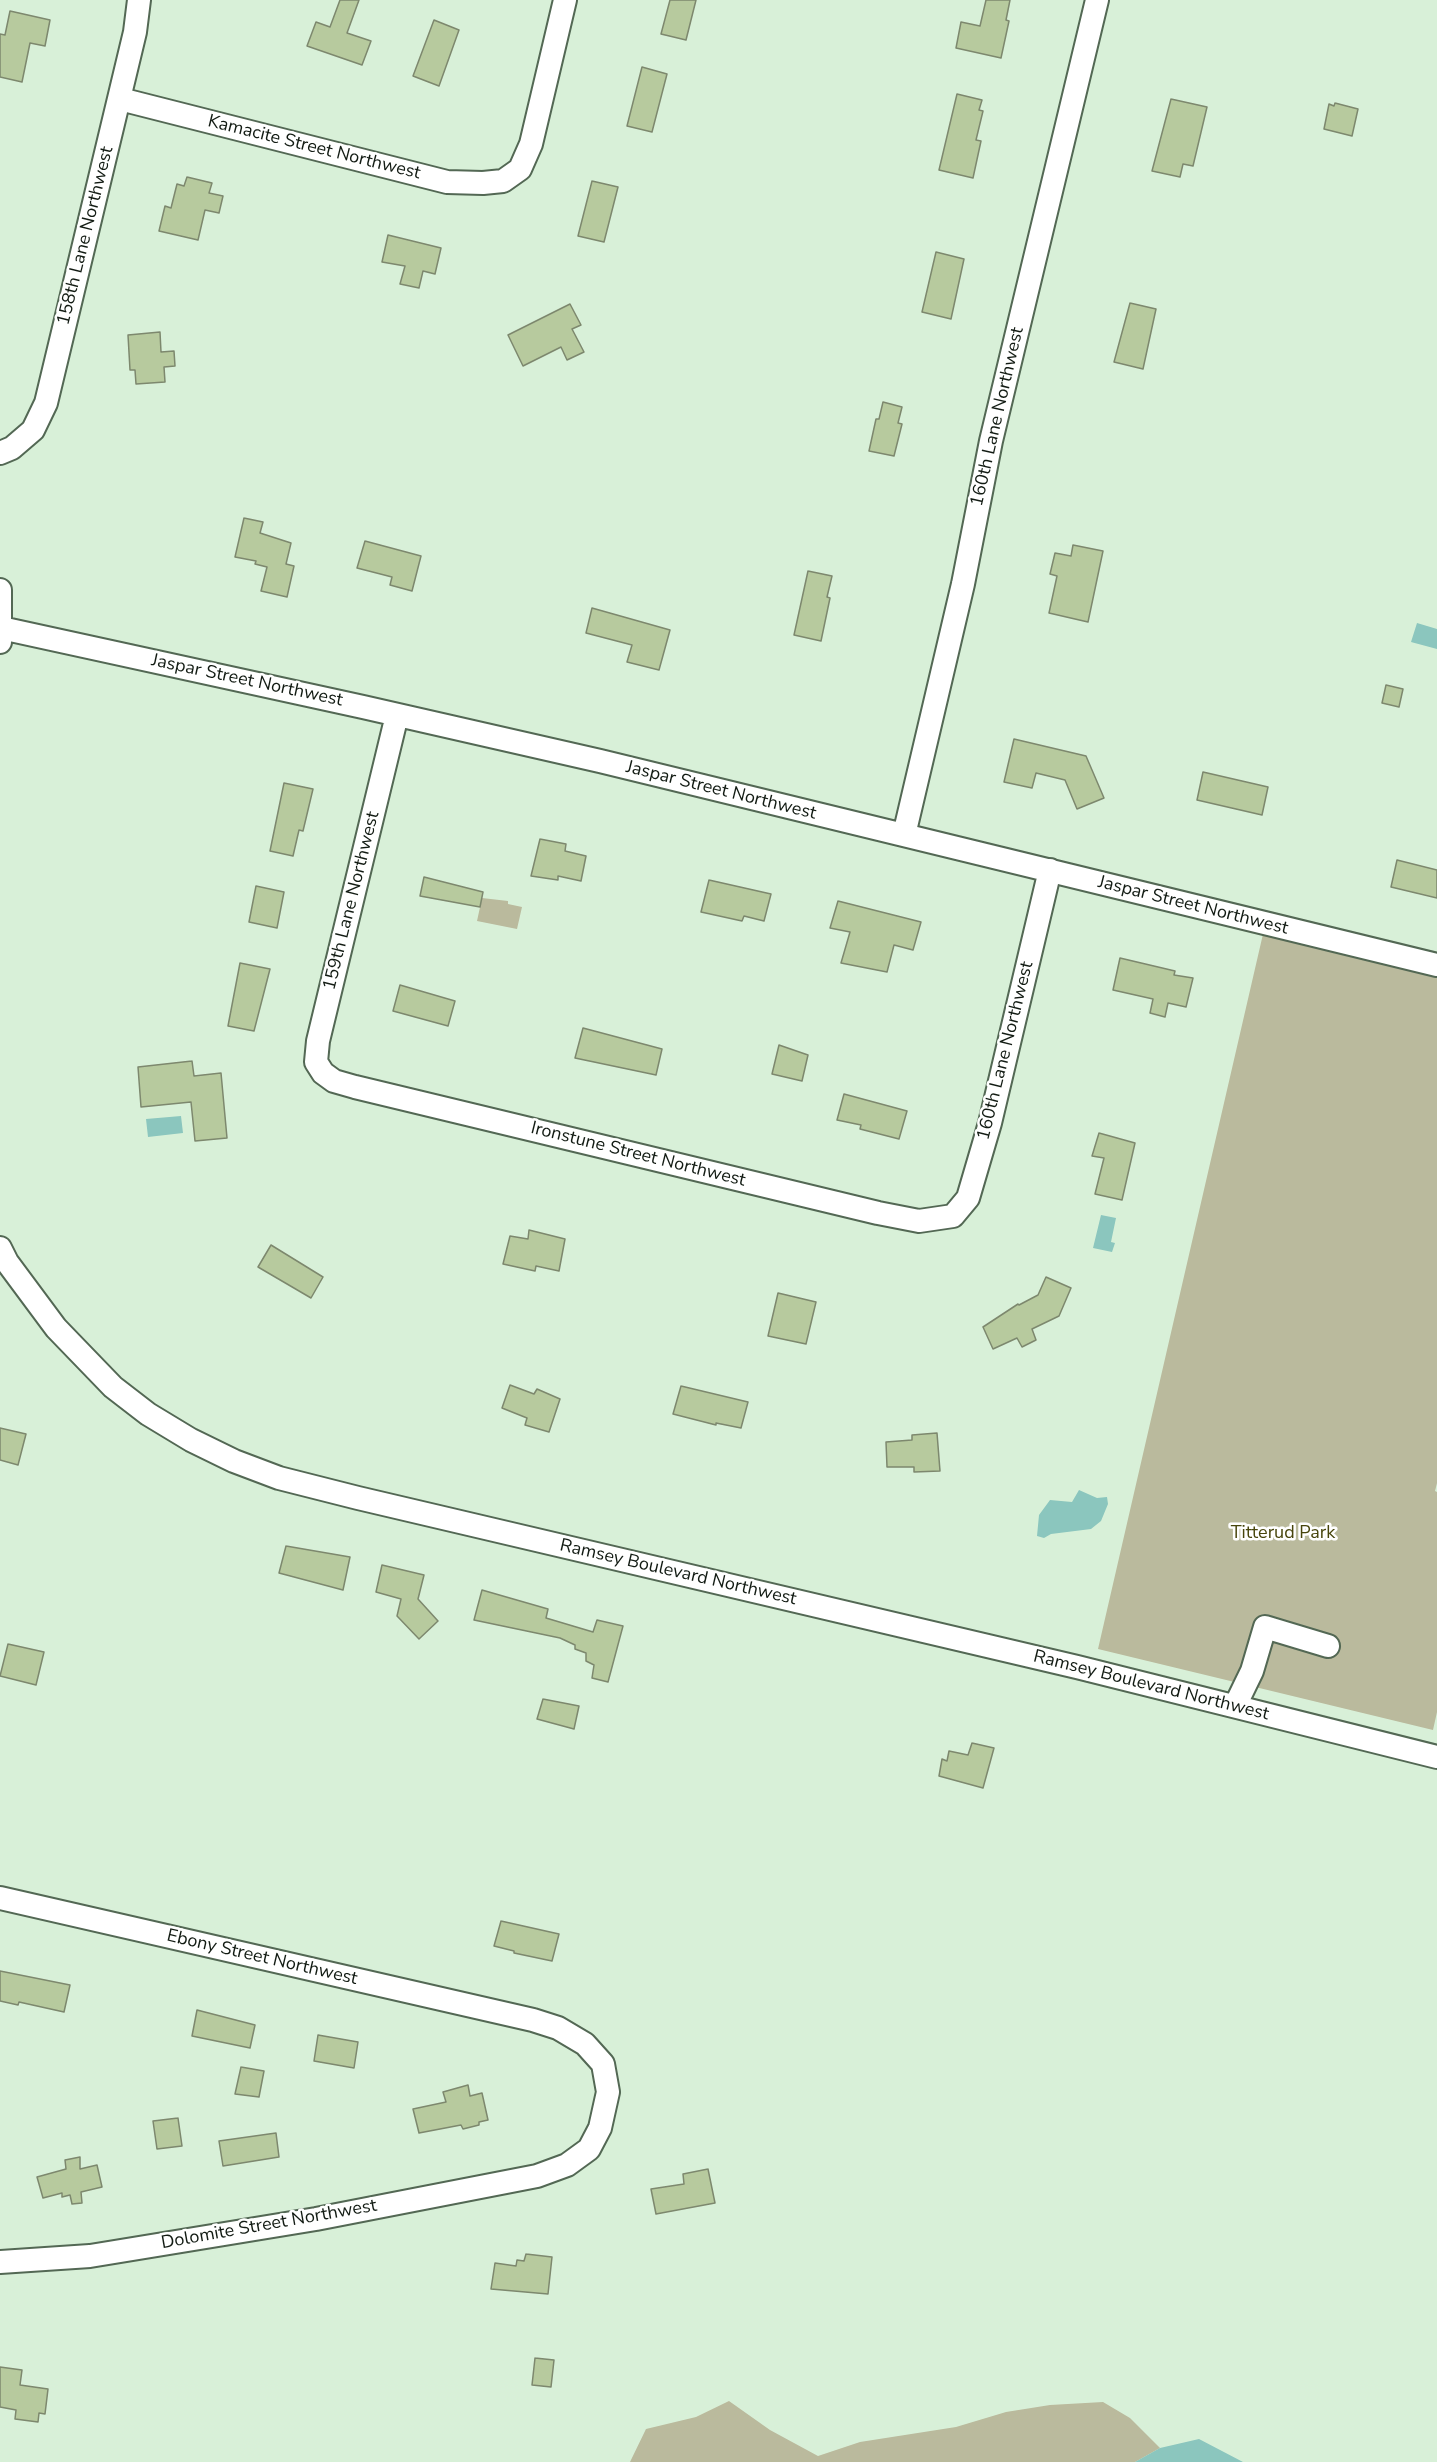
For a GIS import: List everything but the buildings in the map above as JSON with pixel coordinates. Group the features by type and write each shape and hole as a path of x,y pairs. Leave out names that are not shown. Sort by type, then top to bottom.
{"street":[{"name":"158th Lane Northwest","path":"0,453 12,448 33,430 46,403 120,99 135,32 139,0"},
{"name":"Kamacite Street Northwest","path":"120,99 447,182 503,181 520,169 531,144 565,0"},
{"name":"160th Lane Northwest","path":"904,835 963,584 991,441 1097,0"},
{"path":"0,590 1,635"},
{"name":"Jaspar Street Northwest","path":"1,635 397,715 1050,870 1437,965"},
{"name":"159th Lane Northwest","path":"334,1081 323,1073 316,1062 318,1041 397,715"},
{"name":"160th Lane Northwest","path":"942,1216 953,1216 968,1198 990,1123 1050,870"},
{"name":"Ironstune Street Northwest","path":"334,1081 878,1213 919,1221 942,1216"},
{"name":"Ramsey Boulevard Northwest","path":"2,1259 57,1328 113,1387 148,1414 191,1440 234,1461 279,1478 1066,1664 1437,1757"},
{"path":"1235,1706 1252,1671 1265,1626 1328,1646"},
{"name":"Ebony Street Northwest","path":"0,1898 524,2018 558,2028 585,2044 603,2064 608,2092 600,2128 589,2149 567,2165 537,2176"},
{"name":"Dolomite Street Northwest","path":"0,2262 112,2252 316,2219 537,2176"}],"green space":[{"path":"482,898 508,901 508,904 522,907 517,929 477,921"},
{"name":"Titterud Park","path":"1263,934 1437,977 1437,1483 1435,1491 1437,1492 1437,1712 1433,1730 1098,1649"},
{"path":"729,2401 770,2430 818,2456 860,2442 956,2427 1006,2412 1050,2405 1103,2402 1130,2418 1160,2448 1135,2462 630,2462 646,2429 696,2417"}],"water":[{"path":"1417,623 1437,629 1437,649 1411,642"},
{"path":"181,1116 183,1133 148,1137 146,1119"},
{"path":"1101,1215 1116,1218 1111,1242 1115,1243 1112,1252 1093,1248"},
{"path":"1079,1490 1097,1498 1107,1497 1108,1504 1101,1521 1091,1529 1051,1534 1044,1538 1037,1536 1039,1515 1050,1500 1072,1502"},
{"path":"1199,2439 1243,2462 1135,2462 1160,2448"}]}
